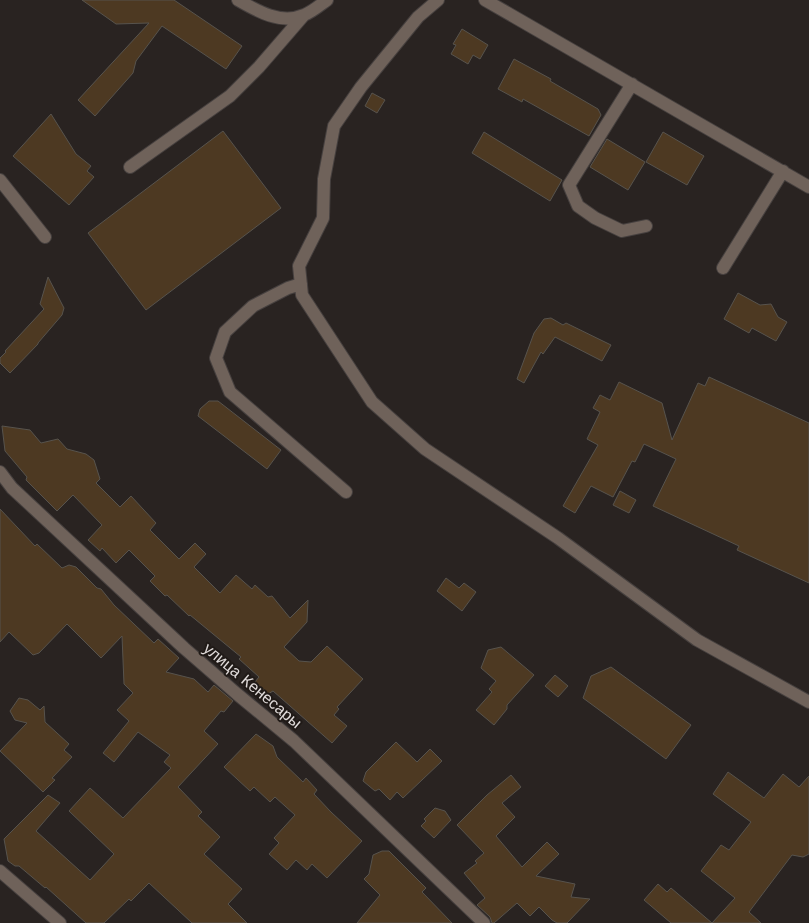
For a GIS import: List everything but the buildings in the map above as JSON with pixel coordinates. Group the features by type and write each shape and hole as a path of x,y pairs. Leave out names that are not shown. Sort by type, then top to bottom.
{"street":[{"path":"238,0 258,12 281,18 304,15"},
{"path":"130,166 230,96 304,15 327,0"},
{"path":"438,0 418,17 361,87 334,126 324,179 323,218 299,266 302,295 372,402 425,449 558,538 697,640 809,702"},
{"path":"485,0 809,187"},
{"path":"632,84 568,184 578,206 595,218 622,230 646,226"},
{"path":"723,268 783,171"},
{"path":"0,180 45,237"},
{"path":"301,284 288,288 254,306 225,332 216,358 230,392 346,492"},
{"name":"улица Кенесары","path":"0,472 12,488 184,648 294,740 484,923"},
{"path":"0,872 60,923"}]}
